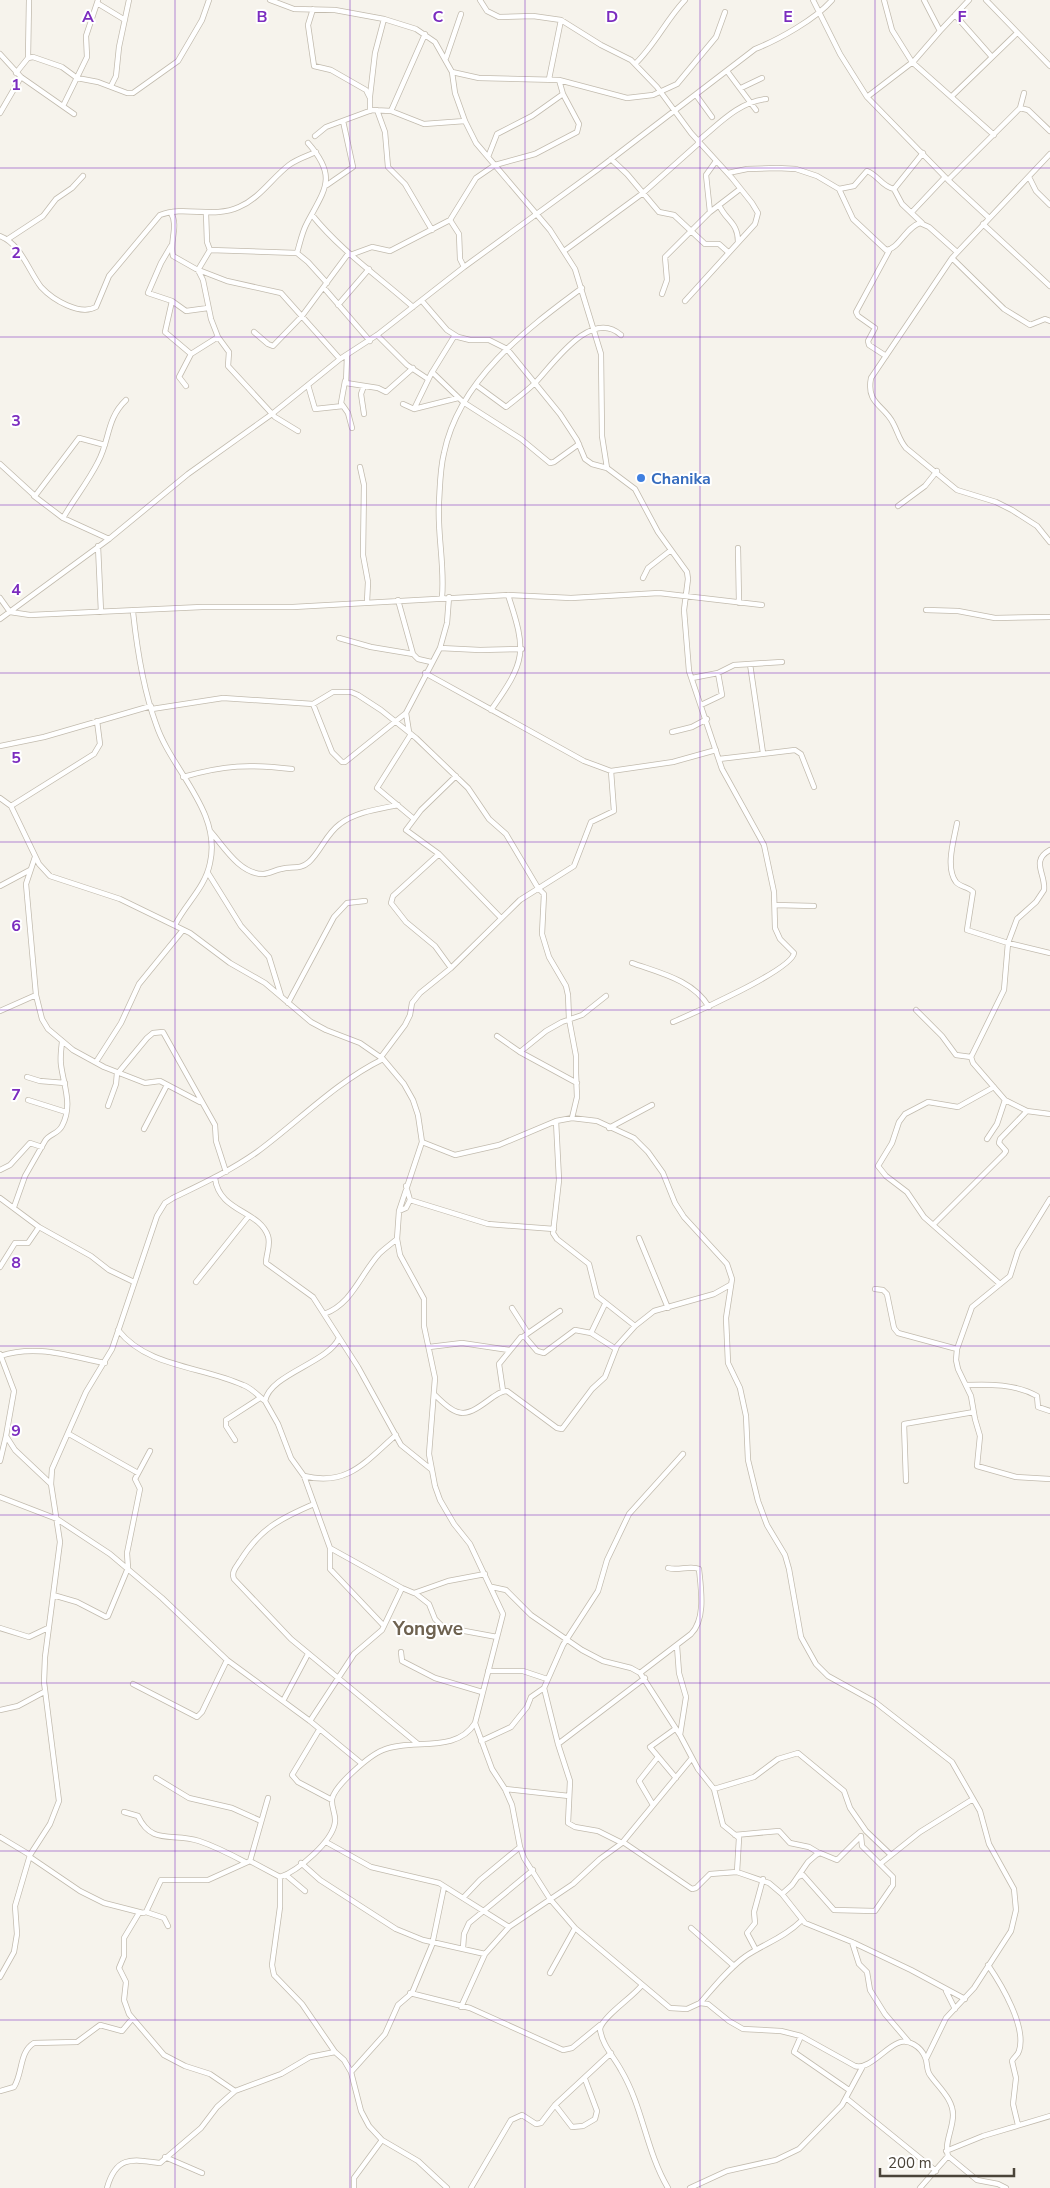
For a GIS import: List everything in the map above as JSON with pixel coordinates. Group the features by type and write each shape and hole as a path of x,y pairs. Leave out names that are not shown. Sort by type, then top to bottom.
{"street":[{"path":"0,113 28,58 29,0"},
{"path":"111,86 116,76 118,47 129,0"},
{"path":"28,58 33,57 62,67 77,78 111,86 127,93 134,93 161,72 174,65 193,36 209,0"},
{"path":"270,0 294,9 335,10 384,19 416,29 426,34 435,42 446,58 452,72 455,92 465,121 476,143 536,214 575,268 601,354 602,436 607,468"},
{"path":"480,0 487,11 499,17 533,16 561,20 635,64 675,109 699,142 728,173 758,213 755,224 685,301"},
{"path":"635,64 685,0"},
{"path":"813,0 847,68 867,97 923,152 946,179 988,217"},
{"path":"0,618 109,539 188,474 272,414 340,359 370,341 464,267 612,159 755,49 769,43 818,12 832,0"},
{"path":"884,0 892,30 912,62 994,135"},
{"path":"924,0 940,31"},
{"path":"867,97 912,62 969,0"},
{"path":"986,0 1050,66"},
{"path":"63,106 87,57 86,36 98,1 125,20"},
{"path":"313,9 308,24 314,66 336,72 366,90 370,98"},
{"path":"452,72 479,78 559,80 627,98 661,92 677,84 716,37 724,12"},
{"path":"446,58 461,14"},
{"path":"955,15 992,57"},
{"path":"370,111 375,53 384,19"},
{"path":"549,79 561,20"},
{"path":"952,96 1017,33"},
{"path":"391,111 426,34"},
{"path":"0,54 19,75 74,114"},
{"path":"727,71 756,110"},
{"path":"741,88 762,78"},
{"path":"254,332 273,346 302,316 349,255 372,247 390,250 432,230 450,220 474,181 495,165 535,154 577,132 580,124 563,94 559,80"},
{"path":"912,212 1020,108 1024,93"},
{"path":"488,157 497,134 532,116 563,94"},
{"path":"696,95 712,117"},
{"path":"564,252 643,193 724,118 749,103 766,99"},
{"path":"1020,108 1028,110 1050,131"},
{"path":"377,110 384,132 388,167 405,184 432,230"},
{"path":"315,136 326,127 377,110 391,111 424,124 465,121"},
{"path":"296,253 327,185 354,167 343,121"},
{"path":"308,143 316,152 323,167 327,185"},
{"path":"0,236 8,239 45,290 71,307 89,310 96,307 109,276 140,242 156,218 165,213 222,213 251,201 288,166 316,152"},
{"path":"894,189 923,152"},
{"path":"1050,154 988,217 952,258 871,378 870,385 872,398 894,423 900,442 906,448 964,493 996,502 1037,526 1050,542"},
{"path":"612,159 658,212 674,215 705,244 719,244 728,252"},
{"path":"710,212 706,175 716,161"},
{"path":"728,173 747,169 788,168 817,176 839,189 853,219 882,248 889,251"},
{"path":"839,189 854,186 867,171 873,174 886,187 894,189 902,204 957,252"},
{"path":"8,239 36,222 56,199 72,188 83,176"},
{"path":"1029,177 1036,191 1050,205"},
{"path":"662,294 668,280 666,256 710,212 740,188"},
{"path":"718,205 723,214 736,226 738,242"},
{"path":"172,213 174,220 171,246 173,256 198,270 227,281 281,293 340,359"},
{"path":"206,214 207,242 210,250"},
{"path":"312,215 349,255 369,269 413,307"},
{"path":"450,220 459,234 460,259 464,267"},
{"path":"886,356 869,345 868,341 875,328 858,316 856,312 889,251 913,227 922,223"},
{"path":"983,224 1050,286"},
{"path":"171,246 148,292 151,295 172,301 188,311 208,308"},
{"path":"210,250 296,253 308,262 327,283"},
{"path":"198,270 210,250"},
{"path":"952,258 1012,316 1030,325 1045,319 1050,321"},
{"path":"338,305 369,269"},
{"path":"198,270 204,280 208,308 218,337 229,352 229,368 272,414 298,431"},
{"path":"324,288 370,341"},
{"path":"442,597 439,520 442,468 444,453 463,402 507,348 582,288"},
{"path":"172,301 165,332 191,354"},
{"path":"422,301 447,330 455,335 464,339 489,340 507,348 560,414 588,462 607,468 635,489 658,532 687,572 685,641 692,678 719,759 743,809 764,845 774,905 776,935 791,949 793,958 776,971 710,1007 673,1022"},
{"path":"476,385 506,407 534,383 572,343 594,328 608,328 621,335"},
{"path":"377,335 428,379"},
{"path":"414,409 428,379 455,335"},
{"path":"186,386 179,377 191,354 218,337"},
{"path":"347,356 341,400 348,413 352,428"},
{"path":"345,381 348,384 387,392 413,368"},
{"path":"432,372 463,402 521,439 550,463 579,444"},
{"path":"308,385 315,409 343,406"},
{"path":"364,386 361,394 364,414"},
{"path":"404,404 414,409 458,398"},
{"path":"63,518 97,464 105,444 112,416 126,400"},
{"path":"33,495 38,494 79,438 105,444"},
{"path":"0,464 33,495 63,518 109,539"},
{"path":"360,467 364,485 363,555 368,582 367,602"},
{"path":"898,506 925,486 937,471"},
{"path":"98,546 101,612"},
{"path":"738,548 741,584 739,603"},
{"path":"643,578 648,568 670,550"},
{"path":"0,598 10,612 30,615 508,595 571,598 659,593 762,605"},
{"path":"492,710 513,678 522,649 508,595"},
{"path":"313,704 332,752 342,762 345,762 406,714 425,673 440,648 447,623 449,598"},
{"path":"398,600 413,654 418,659 431,662"},
{"path":"926,610 958,611 996,618 1050,617"},
{"path":"133,612 138,651 162,740 190,787 210,831 237,862 250,870 264,874 281,869 302,867 312,860 332,830 341,822 398,805"},
{"path":"339,638 371,647 413,654"},
{"path":"440,648 480,650 522,649"},
{"path":"692,678 718,673 734,665 782,662"},
{"path":"750,664 763,752"},
{"path":"425,673 584,761 611,770 673,762 716,750"},
{"path":"701,705 722,695 718,673"},
{"path":"0,746 44,737 97,721 152,708 223,698 313,704 333,692 351,692 366,699 410,733 468,788 489,819 506,834 538,888 545,896 542,934 549,957 566,986 569,1020 576,1056 577,1097 572,1118"},
{"path":"406,714 410,733 377,787 414,819"},
{"path":"672,732 692,727 707,719"},
{"path":"10,806 94,754 100,744 97,721"},
{"path":"719,759 763,752 799,752 814,787"},
{"path":"183,777 223,766 257,765 292,769"},
{"path":"0,1977 14,1952 17,1934 15,1906 30,1856 50,1824 59,1801 44,1692 48,1628 60,1542 51,1484 55,1460 69,1434 86,1392 105,1363 160,1210 173,1198 226,1172 269,1143 358,1073 382,1058 405,1025 415,998 451,968 520,900 570,870 577,860 588,826 595,819 614,811 611,770"},
{"path":"456,776 414,819 406,830 439,854 501,918"},
{"path":"0,798 10,806 43,870 56,879 120,899 175,925 265,984 318,1026 360,1043 382,1058 404,1084 413,1100 418,1115 422,1142 399,1211 397,1239 400,1255 424,1299 424,1326 434,1365 435,1395 428,1437 435,1486 442,1505 470,1544 504,1614 475,1723 467,1734 459,1738 395,1746 383,1750 360,1763 332,1800 335,1820 326,1842 286,1875 280,1876 199,1841 154,1834 143,1827 135,1814 124,1812"},
{"path":"957,823 952,851 952,870 958,884 973,892 967,930 1008,943 1050,952"},
{"path":"175,925 181,912 200,890 208,872 212,846 210,831"},
{"path":"1050,850 1043,855 1039,862 1044,890 1036,902 1017,919 1008,943 1004,990 971,1057 972,1064 1005,1100 1027,1111 1050,1114"},
{"path":"439,854 393,896 391,903 406,922 435,946 451,968"},
{"path":"35,857 26,884 36,995 46,1025 62,1042 96,1062 145,1083 160,1081 200,1102"},
{"path":"0,886 30,870"},
{"path":"208,872 242,926 269,957 281,997"},
{"path":"288,1004 334,917 347,903 365,901"},
{"path":"774,905 814,906"},
{"path":"96,1062 114,1037 139,984 183,930"},
{"path":"632,963 694,988 710,1007"},
{"path":"0,1011 36,995"},
{"path":"520,1052 546,1031 582,1015 606,996"},
{"path":"916,1010 942,1036 956,1056 971,1057"},
{"path":"108,1106 118,1073 147,1038 161,1031 214,1125 216,1141 226,1172"},
{"path":"497,1036 520,1052 577,1083"},
{"path":"14,1207 25,1176 49,1136 60,1130 66,1112 68,1099 61,1066 62,1042"},
{"path":"27,1077 50,1083 65,1083"},
{"path":"144,1129 167,1085"},
{"path":"994,1087 958,1107 928,1102 906,1114 899,1122 890,1148 879,1164 883,1173 907,1192 917,1208 933,1225 1000,1284"},
{"path":"28,1100 66,1112"},
{"path":"987,1139 997,1124 1005,1100"},
{"path":"609,1128 652,1104"},
{"path":"933,1225 1004,1154 1006,1150 999,1143 1000,1139 1027,1111"},
{"path":"422,1142 448,1153 462,1154 499,1145 556,1121 572,1118 597,1121 634,1138 658,1164 675,1203 684,1217 727,1264 732,1279 726,1318 728,1363 740,1388 746,1416 748,1460 758,1501 767,1525 785,1555 791,1577 796,1618 804,1645 816,1664 828,1676 875,1702 944,1754 956,1769 980,1810 989,1844 1008,1877 1016,1900 1015,1918 1011,1931 965,2000 943,2022 926,2059"},
{"path":"556,1121 559,1180 554,1234 557,1239 589,1264 595,1294 605,1304 635,1326"},
{"path":"0,1170 10,1166 30,1143 42,1147"},
{"path":"215,1178 216,1186 224,1198 267,1234 269,1247 266,1263 309,1292 358,1367 401,1445 432,1470"},
{"path":"399,1211 406,1208 410,1200 409,1190 406,1186"},
{"path":"0,1198 40,1227 84,1252 109,1270 134,1282"},
{"path":"1050,1199 1018,1251 1013,1270 1000,1284 972,1306 957,1349 956,1360 974,1403 974,1412 980,1436 976,1466 1016,1477 1050,1479"},
{"path":"410,1200 488,1224 554,1229"},
{"path":"196,1282 248,1217"},
{"path":"0,1267 14,1244 28,1243 40,1227"},
{"path":"639,1238 668,1308"},
{"path":"324,1314 331,1312 345,1301 363,1279 380,1253 397,1239"},
{"path":"503,1391 512,1394 557,1428 562,1429 592,1389 605,1377 620,1342 635,1326 654,1311 714,1294 730,1285"},
{"path":"875,1289 883,1290 887,1294 894,1328 898,1333 957,1349"},
{"path":"591,1333 605,1304"},
{"path":"512,1308 536,1351 544,1353 575,1330 591,1333 616,1349"},
{"path":"503,1391 498,1364 509,1350 526,1335 560,1311"},
{"path":"118,1330 135,1347 142,1351 170,1363 243,1385 265,1402 278,1424 290,1458 304,1476 330,1548 330,1570 384,1626"},
{"path":"265,1402 268,1394 283,1380 331,1349 339,1338"},
{"path":"429,1347 462,1343 509,1350"},
{"path":"0,1462 14,1391 0,1355 12,1351 33,1349 105,1363"},
{"path":"966,1385 1005,1386 1035,1394 1038,1408 1050,1411"},
{"path":"435,1395 452,1410 465,1414 472,1412 503,1391"},
{"path":"235,1440 226,1426 226,1420 260,1398"},
{"path":"906,1481 904,1424 974,1412"},
{"path":"69,1434 138,1473"},
{"path":"304,1476 322,1479 349,1474 396,1435"},
{"path":"6,1436 15,1450 51,1484"},
{"path":"52,1595 77,1602 107,1617 128,1568 127,1553 140,1489 135,1480 150,1451"},
{"path":"683,1454 629,1514 607,1560 598,1591 566,1640 544,1688 558,1744 570,1781 567,1815 570,1825 598,1831 623,1842 692,1889 696,1888 710,1874 737,1872 763,1879 782,1894 801,1921 852,1942 910,1970 965,2000"},
{"path":"0,1497 57,1519 128,1568 227,1660 310,1721 360,1763"},
{"path":"314,1504 284,1517 266,1529 250,1545 232,1574 237,1583 308,1654 418,1744"},
{"path":"330,1548 414,1593 429,1604 435,1619 443,1627 497,1638"},
{"path":"640,1673 677,1646 697,1628 700,1619 699,1571 696,1567 677,1570 668,1568"},
{"path":"414,1593 448,1581 485,1574"},
{"path":"492,1587 506,1590 526,1612 566,1640 603,1661 631,1668 645,1678 680,1735 698,1769 714,1789 722,1823 735,1835 740,1843 737,1872"},
{"path":"310,1721 354,1654 378,1634 384,1626 402,1588"},
{"path":"0,1628 29,1637 48,1628"},
{"path":"677,1646 679,1673 686,1697 680,1735"},
{"path":"401,1652 402,1661 427,1675 482,1692"},
{"path":"283,1701 308,1654"},
{"path":"133,1684 197,1717 202,1712 227,1660"},
{"path":"488,1671 523,1671 547,1679"},
{"path":"558,1744 645,1678"},
{"path":"481,1741 511,1727 527,1707 531,1697 544,1688"},
{"path":"0,1710 18,1706 44,1692"},
{"path":"475,1723 492,1770 505,1789 516,1819 520,1847 524,1858 550,1899 575,1928 670,2008 686,2009 700,2003 734,1966 756,1950 789,1932 801,1921"},
{"path":"675,1728 650,1744 650,1749 676,1778"},
{"path":"319,1730 292,1775 298,1782 332,1800"},
{"path":"714,1789 754,1776 778,1760 798,1753 844,1791 850,1808 866,1831 890,1854"},
{"path":"653,1805 638,1781 658,1757"},
{"path":"462,2007 485,1954 508,1927 550,1899 623,1842 692,1758"},
{"path":"156,1778 189,1798 232,1808 261,1821"},
{"path":"505,1789 570,1796"},
{"path":"146,1912 161,1880 208,1880 247,1862 268,1798"},
{"path":"880,1864 890,1854 920,1832 974,1799"},
{"path":"735,1835 779,1831 790,1843 809,1847 819,1854 837,1860 866,1831"},
{"path":"798,1877 803,1875 809,1879 834,1910 873,1911 878,1909 893,1885 892,1876 862,1846 861,1836"},
{"path":"0,1837 80,1891 111,1906 139,1913 146,1912 164,1918 168,1926"},
{"path":"326,1842 371,1867 437,1882 508,1927"},
{"path":"463,1898 480,1880 520,1847"},
{"path":"782,1894 792,1886 808,1862 819,1854"},
{"path":"301,1863 320,1880 396,1929 433,1942 485,1954"},
{"path":"463,1948 464,1934 469,1923 533,1870"},
{"path":"286,1875 305,1891"},
{"path":"280,1876 280,1907 272,1966 274,1975 302,2004 335,2052 344,2060 351,2072 361,2111 369,2126 382,2140 418,2161 440,2185 448,2188"},
{"path":"756,1950 747,1933 755,1923 754,1912 763,1879"},
{"path":"351,2072 384,2034 398,2005 410,1994 423,1969 433,1942 444,1887"},
{"path":"139,1913 124,1938 124,1956 119,1968 126,1982 124,2000 132,2020 164,2056 185,2066 210,2074 235,2091"},
{"path":"550,1973 575,1928"},
{"path":"691,1928 734,1966"},
{"path":"852,1942 859,1964 866,1971 870,1990 885,2014 908,2041 920,2048 926,2059 929,2073 952,2108 953,2116 946,2151 948,2156 977,2180 998,2184 1006,2188"},
{"path":"988,1965 1006,1994 1020,2039 1020,2050 1012,2061 1016,2078 1014,2108 1018,2125"},
{"path":"410,1994 480,2012 563,2050 572,2048 600,2025 634,1996 642,1985"},
{"path":"945,1990 955,2009"},
{"path":"700,2003 708,2004 729,2021 743,2029 781,2031 801,2036 848,2063 863,2066"},
{"path":"0,2091 14,2087 24,2053 28,2046 34,2043 77,2042 96,2026 100,2025 122,2031 132,2020"},
{"path":"600,2025 603,2041 630,2089 643,2120 655,2163 668,2188"},
{"path":"801,2036 794,2052 849,2090"},
{"path":"690,2188 727,2171 771,2162 805,2145 833,2117 846,2098 863,2066 894,2044 908,2041"},
{"path":"107,2188 112,2173 119,2164 125,2161 160,2163 201,2128 216,2107 235,2091 281,2074 310,2057 335,2052"},
{"path":"470,2188 511,2120 522,2115 538,2124 555,2105 611,2053"},
{"path":"555,2105 572,2127 583,2126 596,2119 597,2111 585,2079"},
{"path":"846,2098 936,2171"},
{"path":"946,2151 983,2136 1050,2116"},
{"path":"354,2188 354,2178 382,2140"},
{"path":"920,2188 948,2156"},
{"path":"165,2157 202,2173"}],"place":[{"name":"Chanika","path":"641,478"}],"district":[{"name":"Yongwe","path":"428,1628"}]}
